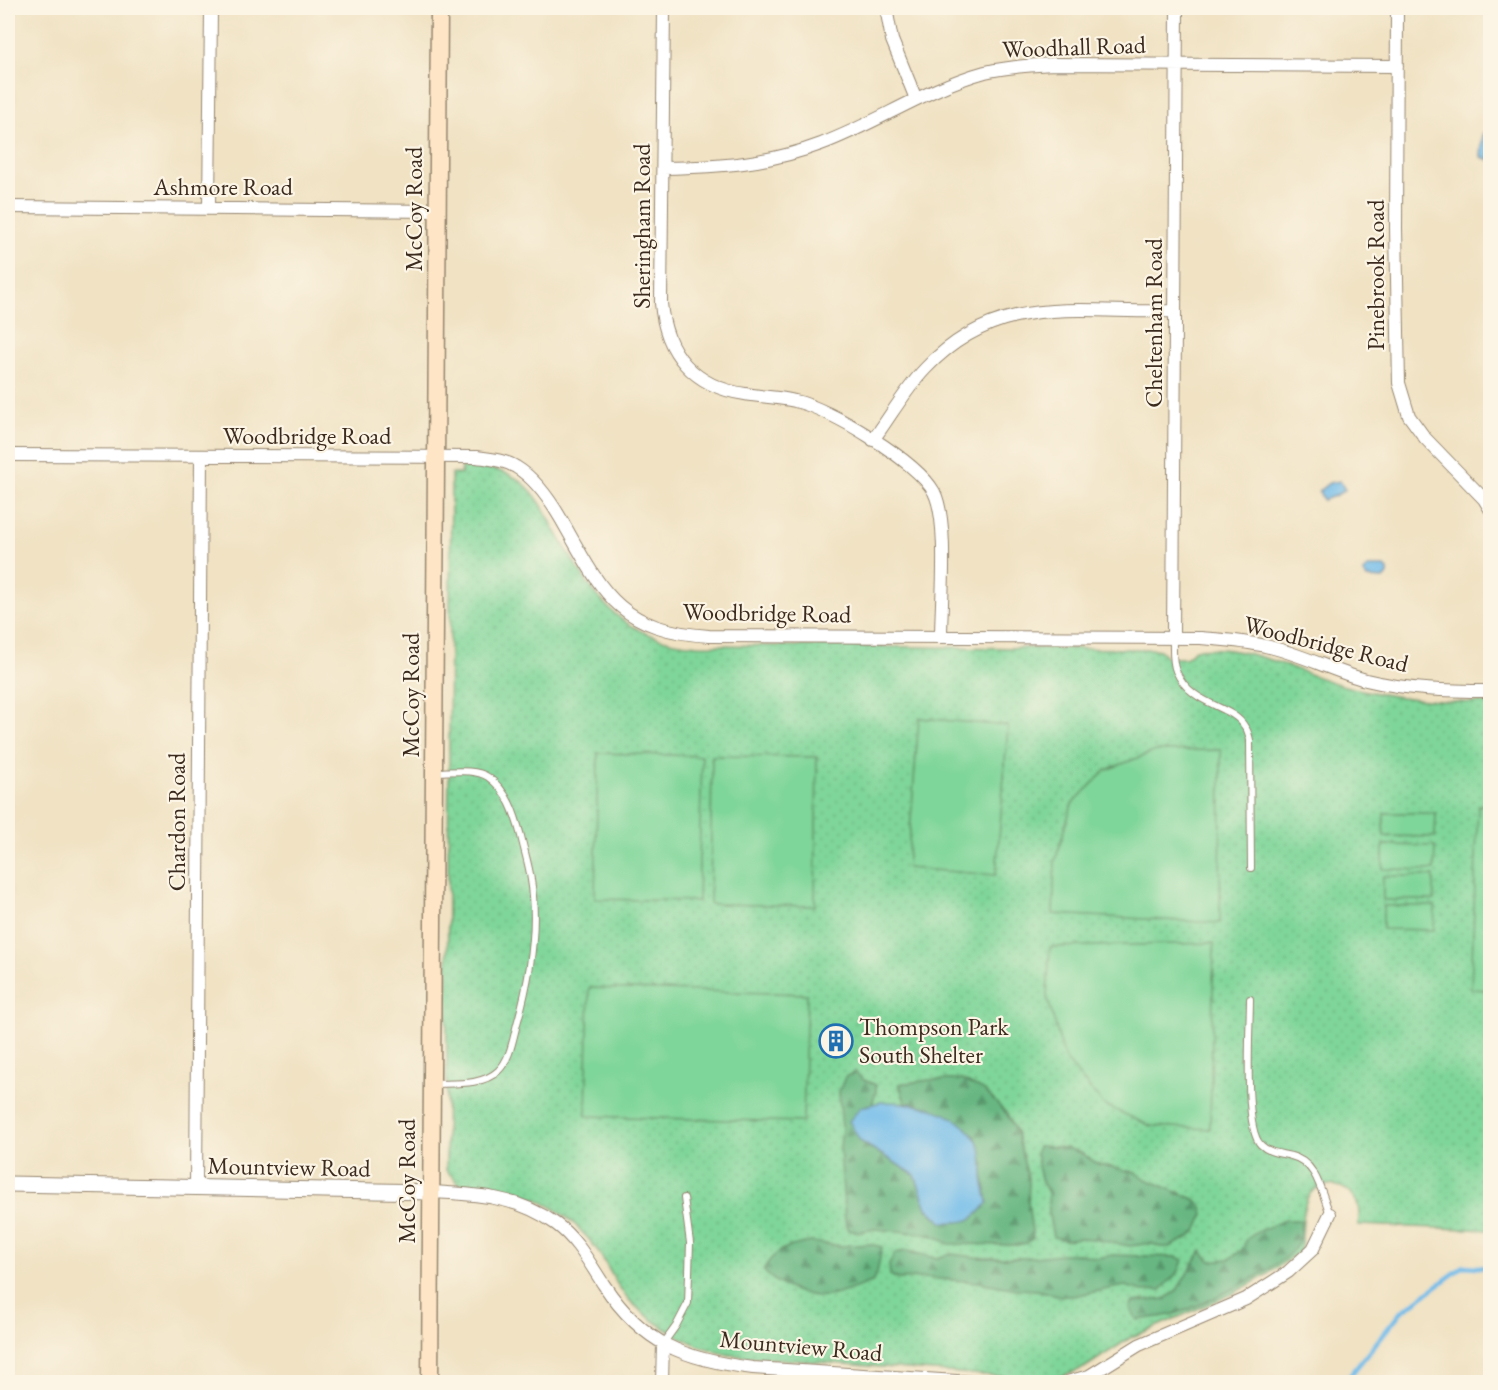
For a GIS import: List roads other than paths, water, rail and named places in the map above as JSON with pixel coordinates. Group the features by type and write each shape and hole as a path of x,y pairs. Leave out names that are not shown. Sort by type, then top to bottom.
{"main road":[{"name":"McCoy Road","path":"430,1383 439,8"}],"street":[{"path":"209,208 211,8"},
{"name":"Sheringham Road","path":"664,8 661,303 664,329 675,353 701,379 743,394 795,401 822,410 873,440 920,474 933,492 940,512 941,637"},
{"path":"886,8 892,40 916,99"},
{"name":"Cheltenham Road","path":"1173,638 1177,8"},
{"name":"Pinebrook Road","path":"1397,8 1396,228 1399,383 1409,416 1425,438 1491,509"},
{"name":"Woodhall Road","path":"663,168 753,164 792,154 823,144 916,99 964,79 1024,65 1397,66"},
{"name":"Ashmore Road","path":"8,207 438,211"},
{"path":"873,440 924,370 963,336 990,323 1014,315 1037,311 1175,311"},
{"name":"Woodbridge Road","path":"8,455 477,458 500,461 526,474 545,494 596,581 611,599 633,616 655,627 680,634 1173,638 1236,641 1267,646 1336,671 1405,687 1491,691"},
{"name":"Chardon Road","path":"196,1188 201,456"},
{"name":"Mountview Road","path":"8,1184 430,1192 498,1197 522,1204 552,1221 567,1233 621,1308 639,1326 663,1344 686,1355 743,1367 972,1383"},
{"path":"1067,1383 1089,1376 1139,1346 1246,1299 1288,1272 1313,1249 1330,1214"},
{"path":"662,1383 663,1344"}],"lane":[{"path":"1173,638 1176,670 1182,680 1201,700 1234,715 1245,726 1250,740 1251,868"},
{"path":"431,1084 469,1083 491,1076 501,1068 510,1050 526,989 532,954 534,919 531,881 524,848 515,814 503,791 487,776 471,772 434,772"},
{"path":"1250,999 1250,1113 1254,1134 1257,1142 1267,1149 1298,1158 1309,1165 1330,1214"},
{"path":"663,1344 688,1303 690,1243 684,1198"}],"water":[{"path":"1483,133 1490,134 1490,160 1481,157"},
{"path":"1340,481 1345,490 1323,500 1319,491 1329,483"},
{"path":"1369,567 1385,567 1388,575 1384,579 1367,578 1363,572"},
{"path":"881,1102 910,1104 939,1111 964,1126 974,1137 982,1153 988,1202 978,1214 969,1220 942,1222 927,1208 915,1175 860,1141 849,1121 861,1107"}],"waterway":[{"path":"1345,1382 1401,1312 1464,1266 1490,1268"}],"place":[{"name":"Thompson Park South Shelter","path":"836,1041"}]}
